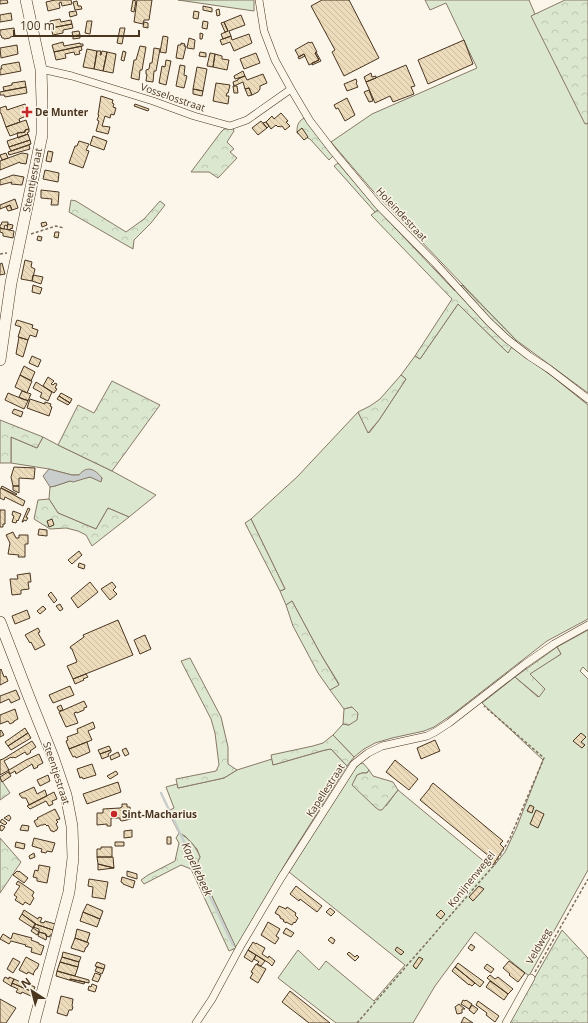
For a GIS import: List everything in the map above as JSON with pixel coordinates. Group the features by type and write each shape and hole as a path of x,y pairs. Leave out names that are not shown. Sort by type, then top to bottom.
{"street":[{"name":"Steentjestraat","path":"0,360 11,283 42,135 41,68 26,0"},
{"name":"Holeindestraat","path":"259,0 264,31 275,60 310,121 333,151 378,205 507,340 549,369 588,399"},
{"name":"Vosselosstraat","path":"41,68 153,100 194,116 230,126 247,120 291,89"},
{"name":"Steentjestraat","path":"0,622 28,697 53,757 66,795 72,826 73,858 69,892 34,1023"},
{"name":"Kapellestraat","path":"196,1023 212,999 281,878 354,764 368,753 382,746 427,736 435,732 450,723 530,660 554,644 588,625"},
{"name":"Veldweg","path":"506,1023 531,978"}],"path":[{"path":"22,233 32,234 56,226 64,228"},
{"name":"Konijnenwegel","path":"358,1023 495,864 510,838 544,758 478,700"},
{"name":"Veldweg","path":"531,978 588,879"}],"green space":[{"path":"178,0 254,0 254,11"},
{"path":"425,0 529,0 535,14 532,16 586,124 588,123 588,393 516,340 373,191 331,142 372,114 477,68 446,3 430,10"},
{"path":"565,0 588,0 588,123 585,124 531,16"},
{"path":"304,118 333,156 329,160 310,139 297,133 297,127"},
{"path":"233,128 234,131 227,142 234,149 230,152 237,158 218,178 209,172 191,172 221,132 224,129"},
{"path":"338,163 378,210 375,212 334,166"},
{"path":"71,200 76,201 126,232 144,219 160,201 165,205 151,223 134,240 133,249 69,212"},
{"path":"378,210 455,291 462,285 516,340 508,353 458,304 420,359 415,356 452,299 371,215"},
{"path":"458,304 507,352 511,347 552,376 588,405 588,619 547,641 434,727 424,731 375,743 354,757 333,735 343,724 349,725 352,707 344,709 330,690 339,684 320,653 292,601 286,605 280,591 285,589 251,519 297,477 358,412 369,433 406,379 401,375 415,356 420,359"},
{"path":"401,375 406,379 379,420 368,433 358,412 380,399"},
{"path":"112,381 160,405 112,471 58,445 78,405 94,413"},
{"path":"0,420 43,437 37,448 11,437 11,463 0,463"},
{"path":"11,437 37,448 43,437 112,471 156,495 129,517 108,508 96,529 58,513 49,499 50,487 90,477 101,481 102,478 72,475 49,469 11,463"},
{"path":"49,499 58,513 96,529 108,508 129,517 92,546 86,535 78,531 66,528 50,529 34,519 38,500"},
{"path":"251,519 285,589 280,591 245,523"},
{"path":"292,601 339,685 330,690 318,673 293,626 286,605"},
{"path":"588,630 588,672 583,667 580,671 588,679 588,870 529,976 475,932 435,986 413,1023 336,1023 278,978 298,950 319,970 326,961 374,1001 405,965 289,872 354,770 359,764 363,763 369,770 367,773 357,775 353,785 386,806 398,790 492,868 505,852 516,829 543,760 482,703 515,677 538,697 529,674 561,654 557,647"},
{"path":"557,647 561,654 530,674 545,689 539,697 515,677"},
{"path":"190,658 221,717 228,747 228,764 237,770 224,778 178,788 176,779 216,771 219,765 215,733 211,719 181,661"},
{"path":"352,707 358,713 357,720 349,725 343,724 344,709"},
{"path":"333,735 354,757 347,766 331,749 273,765 271,755 323,743"},
{"path":"331,749 347,766 290,856 236,948 197,864 200,857 197,849 185,836 179,833 168,811 174,808 166,787 177,784 178,788 224,778 237,770 272,759 273,765"},
{"path":"369,770 373,776 393,782 398,790 382,810 375,807 352,785 357,775 367,773"},
{"path":"0,778 10,793 0,800"},
{"path":"179,833 189,840 200,857 197,864 236,948 229,951 191,869 181,865 144,884 141,880 175,861 179,843 176,838"},
{"path":"0,838 21,862 0,893"},
{"path":"562,930 588,958 588,1023 509,1023"}],"shaded area":[{"path":"49,469 72,475 79,475 85,470 91,469 97,472 102,478 101,482 90,477 50,487 43,476"}],"building":[{"path":"0,0 7,0 8,3 0,4"},
{"path":"55,0 71,0 72,4 62,6 61,2 59,3 60,8 48,11 46,2"},
{"path":"133,0 136,1 134,12 131,11"},
{"path":"137,0 152,0 149,20 144,20 143,24 134,22"},
{"path":"322,0 349,0 379,58 344,76 332,52 335,50 311,6"},
{"path":"77,1 78,6 81,6 82,9 75,10 73,2"},
{"path":"203,6 212,8 212,12 203,10"},
{"path":"219,9 220,15 217,16 216,10"},
{"path":"76,11 77,15 70,17 69,12"},
{"path":"194,11 199,12 198,19 193,18"},
{"path":"11,13 12,20 0,22 0,15"},
{"path":"241,15 245,25 229,31 231,36 223,39 221,34 228,31 224,22"},
{"path":"60,19 61,22 71,20 72,24 51,28 50,21"},
{"path":"87,21 92,21 90,34 85,33"},
{"path":"203,21 208,22 207,29 202,28"},
{"path":"144,22 148,23 148,28 143,27"},
{"path":"224,22 228,31 225,32 221,23"},
{"path":"72,24 73,28 63,30 63,33 53,35 51,28"},
{"path":"14,28 15,36 4,39 0,35 0,30"},
{"path":"120,28 125,28 122,44 117,43"},
{"path":"79,31 80,35 73,36 72,32"},
{"path":"200,33 203,34 202,39 200,39"},
{"path":"249,34 252,43 234,51 230,42 222,45 220,40 231,36 232,40"},
{"path":"80,35 80,38 73,39 73,36"},
{"path":"163,36 168,37 166,53 160,52"},
{"path":"189,38 195,40 194,49 187,48"},
{"path":"464,40 473,64 428,84 418,60"},
{"path":"63,42 64,46 80,43 83,44 83,46 54,52 52,45"},
{"path":"309,42 312,42 319,60 309,65 304,54 299,57 295,50"},
{"path":"181,43 185,44 184,46 186,46 183,59 176,58 178,45 181,45"},
{"path":"17,45 18,54 1,58 0,48"},
{"path":"81,46 82,50 79,51 80,54 75,55 74,52 65,54 66,58 56,60 54,52"},
{"path":"140,46 146,47 139,80 131,78 134,60 136,60"},
{"path":"154,48 160,49 156,71 154,71 153,82 146,81 146,70 149,69 150,63 152,63"},
{"path":"87,49 97,51 94,69 83,67"},
{"path":"97,51 101,51 100,55 102,51 107,52 103,71 94,69"},
{"path":"123,51 126,52 124,61 121,60"},
{"path":"107,52 116,54 113,73 103,71"},
{"path":"200,52 206,53 206,57 199,56"},
{"path":"316,52 321,61 312,65 312,63 319,60 315,53"},
{"path":"210,53 215,54 213,67 207,66"},
{"path":"256,53 260,63 244,69 240,59"},
{"path":"215,54 222,56 222,59 229,60 227,70 213,67"},
{"path":"304,54 305,56 299,59 298,57"},
{"path":"166,60 171,61 166,85 159,83 162,66 165,67"},
{"path":"19,62 21,71 0,75 2,65"},
{"path":"180,65 185,66 184,75 187,76 184,88 176,86"},
{"path":"406,65 415,86 411,87 414,94 393,102 390,96 375,103 366,82"},
{"path":"197,67 207,69 203,91 193,89"},
{"path":"243,71 245,76 235,79 234,76"},
{"path":"371,73 372,77 376,76 376,78 366,82 364,77"},
{"path":"263,74 267,83 260,86 258,92 252,95 249,88 245,89 243,82 234,86 233,82 245,76 247,80"},
{"path":"356,79 358,87 347,91 344,84"},
{"path":"25,81 26,87 4,91 3,87 12,85 12,83"},
{"path":"216,83 230,85 226,96 229,96 228,104 213,101"},
{"path":"233,86 237,86 238,93 234,93"},
{"path":"26,87 27,93 5,97 4,95 0,95 0,92"},
{"path":"249,88 252,95 248,96 245,89"},
{"path":"193,89 203,91 202,96 193,94"},
{"path":"369,90 373,101 369,102 364,92"},
{"path":"101,96 113,100 113,107 116,108 114,115 111,114 110,118 105,116 102,126 110,127 108,134 96,131 99,121 97,120"},
{"path":"347,98 355,115 345,121 338,108 336,109 334,105"},
{"path":"25,104 29,115 19,119 20,122 6,127 0,113 0,108 6,106 7,110"},
{"path":"135,104 149,109 148,111 134,106"},
{"path":"281,113 288,121 286,122 290,126 285,130 282,126 278,127 276,125 271,129 266,122 272,116 274,119"},
{"path":"26,120 29,129 25,130 25,132 10,136 6,127"},
{"path":"261,121 267,128 258,135 252,128"},
{"path":"266,122 269,126 267,128 263,123"},
{"path":"302,128 308,137 304,140 297,132"},
{"path":"29,129 28,134 18,138 17,133 25,132 25,130"},
{"path":"28,134 30,140 9,147 7,141"},
{"path":"93,136 107,141 104,150 90,145"},
{"path":"30,140 31,144 11,151 9,147"},
{"path":"79,141 89,144 86,150 89,151 83,168 69,163 75,146 77,146"},
{"path":"29,145 30,149 9,155 8,152"},
{"path":"48,151 53,152 51,162 46,161"},
{"path":"6,153 8,158 2,160 0,155"},
{"path":"22,153 28,154 26,164 20,162 0,170 0,161"},
{"path":"45,170 59,173 58,182 43,179"},
{"path":"13,175 24,177 22,185 11,184 12,182 0,185 0,180"},
{"path":"41,190 59,192 58,205 51,205 52,199 41,198"},
{"path":"15,199 18,208 12,210 10,205 0,209 0,205"},
{"path":"10,205 12,210 8,211 6,207"},
{"path":"2,222 8,222 4,229 0,228"},
{"path":"46,222 47,225 42,227 41,223"},
{"path":"8,224 13,225 12,229 7,229"},
{"path":"0,228 14,231 13,238 3,236 3,233 0,232"},
{"path":"55,232 59,232 58,238 54,237"},
{"path":"38,236 42,237 41,241 37,240"},
{"path":"25,260 32,262 31,267 35,269 32,281 21,279"},
{"path":"2,263 5,274 0,275 0,264"},
{"path":"33,275 43,277 41,284 32,281"},
{"path":"33,285 42,288 40,294 32,292"},
{"path":"17,320 33,325 32,328 38,330 36,337 30,335 28,340 18,337 21,327 15,325"},
{"path":"19,337 28,340 23,357 16,354"},
{"path":"32,356 41,360 38,367 29,363"},
{"path":"24,366 35,372 31,381 20,375"},
{"path":"20,375 32,381 27,393 15,387"},
{"path":"48,377 54,381 51,384 57,384 55,388 57,389 54,393 43,386"},
{"path":"36,382 52,392 48,401 40,397 42,393 33,388"},
{"path":"22,391 31,394 28,401 19,397"},
{"path":"8,393 28,401 24,409 5,400"},
{"path":"61,393 72,399 70,403 59,396"},
{"path":"59,396 70,403 68,405 57,399"},
{"path":"30,399 45,404 45,402 51,404 50,406 52,407 49,416 27,408"},
{"path":"14,409 23,412 21,417 12,413"},
{"path":"14,467 35,468 34,479 19,478 19,486 13,486 11,477"},
{"path":"2,486 17,494 16,495 1,488"},
{"path":"13,486 19,486 19,493 13,490"},
{"path":"1,488 25,501 23,506 5,497 4,500 0,498"},
{"path":"28,508 30,509 26,517 28,518 26,521 24,520 22,522"},
{"path":"0,510 5,510 5,524 3,524 3,527 0,527"},
{"path":"13,511 21,514 16,523 12,522 14,516 12,515"},
{"path":"52,519 54,525 49,527 47,521"},
{"path":"39,529 47,530 47,536 38,535"},
{"path":"13,532 16,538 19,538 19,535 28,535 28,544 25,544 25,557 18,557 19,555 8,554 10,543 6,535"},
{"path":"79,551 82,555 72,564 68,560"},
{"path":"79,563 85,565 84,569 78,567"},
{"path":"30,573 31,582 28,582 29,589 21,590 21,594 12,595 10,579 18,579 17,575"},
{"path":"90,582 98,592 78,608 71,598"},
{"path":"112,582 116,587 113,590 117,594 110,600 101,589"},
{"path":"51,592 57,600 54,603 48,595"},
{"path":"60,604 63,609 60,611 56,606"},
{"path":"43,606 46,609 40,614 37,611"},
{"path":"27,610 30,618 15,624 12,616"},
{"path":"118,620 133,655 73,679 67,666 77,662 70,647 84,637 83,635"},
{"path":"38,628 40,632 38,633 45,645 35,650 25,635"},
{"path":"145,635 151,649 140,654 134,640"},
{"path":"1,669 4,677 6,676 8,681 0,685 0,670"},
{"path":"86,674 88,677 75,684 73,679"},
{"path":"70,686 74,695 53,703 49,695"},
{"path":"16,690 20,699 11,703 9,699 0,703 0,696"},
{"path":"84,701 87,707 84,708 84,710 74,713 78,723 66,727 59,712"},
{"path":"61,705 63,710 59,711 57,707"},
{"path":"15,709 18,719 10,724 8,721 0,724 0,715"},
{"path":"93,722 95,728 88,731 92,740 69,749 66,741 68,740 67,737 78,733 77,729"},
{"path":"25,728 28,733 8,746 5,742"},
{"path":"1,730 4,735 0,737 0,731"},
{"path":"28,733 31,738 11,750 8,746"},
{"path":"581,733 586,737 581,742 585,745 582,748 573,741"},
{"path":"435,740 440,751 421,759 417,748"},
{"path":"32,741 36,747 27,755 25,752 15,758 11,757 4,761 9,770 0,775 0,760"},
{"path":"87,742 90,752 76,758 75,756 73,757 69,749"},
{"path":"109,746 111,750 100,754 98,750"},
{"path":"126,748 129,754 125,756 122,750"},
{"path":"111,750 108,754 109,756 102,759 100,754"},
{"path":"118,752 120,756 111,760 110,756"},
{"path":"39,754 43,763 37,766 38,767 34,769 32,764 16,774 15,771 10,774 8,770"},
{"path":"395,760 418,779 409,790 386,772"},
{"path":"92,764 96,775 83,779 82,777 80,778 77,769"},
{"path":"116,771 118,774 110,779 107,776"},
{"path":"8,772 11,776 2,782 0,777"},
{"path":"48,775 50,781 40,786 37,780"},
{"path":"118,782 121,792 87,804 83,794"},
{"path":"433,783 503,841 500,844 504,848 493,865 487,860 490,857 420,800"},
{"path":"34,787 37,794 45,790 47,796 29,805 26,798 22,798 19,794"},
{"path":"54,792 57,799 52,801 53,804 49,806 46,801 30,809 27,806"},
{"name":"Sint-Macharius","path":"122,804 127,804 127,807 130,807 131,819 122,821 120,818 111,818 111,826 107,826 107,824 97,825 97,813 103,813 103,809 120,808 122,807"},
{"path":"530,805 534,807 532,813 527,811"},
{"path":"55,809 60,819 56,820 58,822 56,824 58,828 57,830 53,832 51,831 48,825 47,826 45,824 37,827 34,821 38,819 37,818"},
{"path":"536,810 544,814 538,828 530,824"},
{"path":"9,815 11,818 9,821 4,818"},
{"path":"2,819 7,823 5,825 0,822"},
{"path":"1,825 5,827 2,831 0,830"},
{"path":"22,825 29,826 28,831 20,830"},
{"path":"132,830 132,837 124,838 124,831"},
{"path":"167,837 171,837 171,844 167,844"},
{"path":"34,838 55,843 52,852 41,852 42,849 32,846"},
{"path":"16,842 25,844 24,849 15,847"},
{"path":"115,842 124,842 124,846 115,846"},
{"path":"101,847 112,847 112,857 97,857 97,849 101,849"},
{"path":"34,853 35,857 30,859 29,856"},
{"path":"97,857 113,857 114,868 98,864"},
{"path":"98,864 114,868 98,870"},
{"path":"39,865 50,867 47,883 37,881 37,878 33,877 35,870 38,871"},
{"path":"17,871 28,878 24,883 13,875"},
{"path":"127,871 137,874 137,879 127,876"},
{"path":"122,877 135,881 133,888 121,882"},
{"path":"89,879 108,882 105,899 92,897 93,887 88,886"},
{"path":"18,881 34,892 32,896 34,898 30,905 25,902 23,905 15,900 17,897 14,895 20,886 16,884"},
{"path":"296,886 322,906 317,912 300,899 299,901 290,894"},
{"path":"479,886 484,889 473,901 469,897"},
{"path":"87,904 103,911 100,919 83,912"},
{"path":"279,906 286,909 287,907 296,913 295,915 298,918 295,923 294,922 292,925 286,923 275,913"},
{"path":"330,908 335,912 331,916 326,912"},
{"path":"24,910 38,919 39,917 42,918 40,922 44,923 45,921 55,924 53,930 35,924 22,914"},
{"path":"441,910 445,914 441,919 436,915"},
{"path":"83,912 100,919 97,927 80,921"},
{"path":"22,914 36,924 33,928 19,919"},
{"path":"268,922 280,929 276,936 279,938 275,944 261,935"},
{"path":"35,924 53,930 52,935 50,935 50,937 39,932 39,929 33,927"},
{"path":"33,928 39,932 37,935 31,931"},
{"path":"286,928 294,933 291,937 283,933"},
{"path":"77,929 90,933 87,942 75,938"},
{"path":"39,932 46,934 46,940 38,936"},
{"path":"13,933 32,938 31,940 44,946 41,955 31,952 32,948 25,946 26,945 11,941 9,944 0,939 3,934 11,939"},
{"path":"331,937 335,940 333,944 328,940"},
{"path":"75,938 89,943 84,952 71,948"},
{"path":"253,942 265,948 262,954 268,958 269,956 275,961 272,966 248,950"},
{"path":"471,944 475,947 472,951 468,948"},
{"path":"397,947 404,952 401,955 395,950"},
{"path":"248,950 256,955 252,962 244,957"},
{"path":"63,952 81,957 79,962 62,957"},
{"path":"349,952 355,957 357,955 359,957 355,961 347,954"},
{"path":"256,955 265,961 261,966 257,964 259,962 254,959"},
{"path":"26,957 39,964 33,974 34,975 28,972 27,974 19,970"},
{"path":"62,957 79,962 78,967 60,962"},
{"path":"419,957 423,959 416,969 413,966"},
{"path":"13,958 20,962 13,973 7,969"},
{"path":"509,961 525,973 518,982 503,968"},
{"path":"60,962 78,967 75,976 57,971"},
{"path":"97,962 105,965 104,969 95,966"},
{"path":"458,963 484,982 480,987 455,967"},
{"path":"256,964 266,969 258,983 250,978 253,973 251,972"},
{"path":"487,964 494,969 491,973 484,968"},
{"path":"97,967 104,969 102,974 95,971"},
{"path":"455,967 475,983 472,986 469,985 452,971"},
{"path":"57,971 89,980 89,983 69,980 56,976"},
{"path":"95,973 101,975 98,982 92,980"},
{"path":"490,975 495,979 498,977 513,989 508,994 487,978"},
{"path":"5,977 14,979 11,986 3,981"},
{"path":"14,979 35,987 33,992 12,983"},
{"path":"69,980 85,982 84,984"},
{"path":"490,981 508,994 504,1000 486,987"},
{"path":"12,983 33,992 31,996 22,992 21,994 16,992 18,989 11,986"},
{"path":"92,984 97,986 95,992 88,990 89,986 91,987"},
{"path":"290,991 330,1023 309,1023 282,1002"},
{"path":"61,996 73,999 72,1010 69,1010 67,1016 57,1013"},
{"path":"0,999 16,1008 6,1023 0,1023"},
{"path":"463,1000 466,1000 472,1004 469,1009 461,1004"},
{"path":"478,1001 499,1016 495,1022 486,1015 487,1013 476,1005"},
{"path":"459,1004 465,1009 462,1009 462,1013 457,1014 455,1007"},
{"path":"472,1005 478,1009 474,1014 469,1010"},
{"path":"464,1017 473,1023 461,1023"}],"waterway":[{"name":"Kapellebeek","path":"161,793 233,945"}],"place":[{"name":"De Munter","path":"27,112"},
{"name":"Sint-Macharius","path":"114,814"}]}
